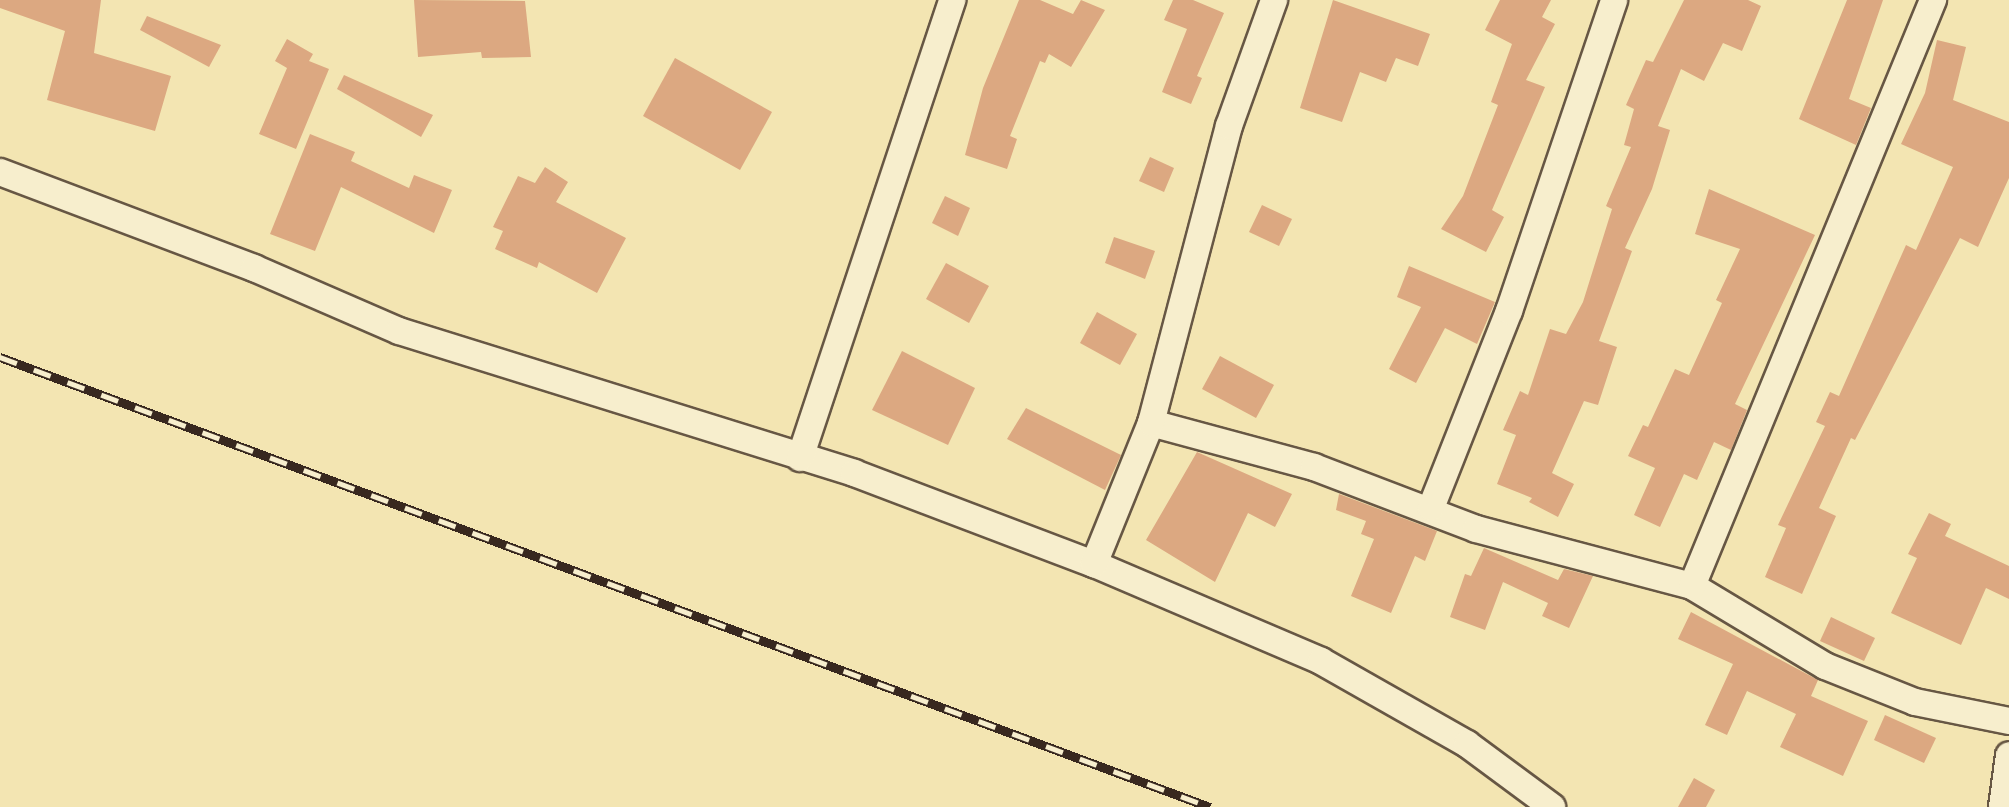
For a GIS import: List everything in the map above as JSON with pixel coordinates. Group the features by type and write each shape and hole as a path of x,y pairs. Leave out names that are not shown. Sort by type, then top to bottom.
{"street":[{"path":"800,458 952,0"},
{"path":"1094,564 1151,423 1229,126 1274,0"},
{"path":"1431,508 1509,311 1614,0"},
{"path":"1692,586 1933,0"},
{"path":"0,172 254,268 399,331 854,473 1094,564 1321,661 1467,744 1552,807"},
{"path":"1151,423 1314,467 1431,508 1476,529 1692,586 1825,666 1915,702 2009,721"},
{"path":"2002,807 2009,755"}],"building":[{"path":"0,0 101,0 94,53 171,76 155,131 47,100 65,31 0,8"},
{"path":"414,0 525,1 531,57 482,58 481,52 418,57"},
{"path":"1019,0 1040,0 1073,14 1081,0 1105,10 1071,67 1049,54 1045,63 1040,61 1010,136 1017,139 1007,169 965,155 983,88"},
{"path":"1173,0 1193,0 1224,13 1197,76 1202,78 1191,104 1162,92 1187,29 1164,20"},
{"path":"1333,0 1430,34 1418,66 1396,58 1386,82 1360,72 1342,122 1300,108"},
{"path":"1500,0 1551,0 1542,17 1555,24 1526,80 1545,87 1492,210 1504,217 1486,252 1441,229 1463,196 1498,105 1491,102 1512,44 1485,30"},
{"path":"1684,0 1748,0 1761,6 1742,51 1723,43 1704,81 1681,69 1658,126 1670,130 1652,189 1625,248 1632,251 1599,341 1617,347 1598,405 1584,401 1552,473 1574,484 1558,517 1529,502 1532,498 1497,484 1516,435 1503,430 1520,391 1528,395 1550,329 1566,334 1583,302 1612,209 1606,206 1631,147 1624,145 1634,109 1626,105 1646,60 1653,62"},
{"path":"1847,0 1883,0 1849,99 1871,108 1856,145 1799,119"},
{"path":"147,16 221,45 209,67 140,30"},
{"path":"287,39 313,54 309,61 329,69 296,149 259,134 287,68 275,61"},
{"path":"1937,40 1966,47 1953,100 2009,122 2009,178 1978,247 1960,238 1855,440 1851,438 1819,508 1836,516 1802,594 1765,577 1786,528 1778,525 1825,426 1816,422 1830,392 1839,396 1906,245 1916,250 1953,167 1901,144 1925,93"},
{"path":"675,58 772,112 740,170 643,116"},
{"path":"344,75 433,115 421,137 337,89"},
{"path":"310,134 355,152 351,161 409,188 414,175 452,190 434,233 341,187 315,251 270,234"},
{"path":"1150,157 1174,168 1164,192 1139,181"},
{"path":"545,167 568,182 556,202 626,238 597,293 539,262 537,268 495,249 503,231 493,227 518,176 535,183"},
{"path":"1709,189 1815,235 1735,404 1747,410 1731,450 1714,442 1697,480 1684,474 1660,527 1634,515 1655,468 1628,456 1643,425 1648,427 1675,369 1689,375 1722,303 1716,300 1740,249 1695,234"},
{"path":"945,196 970,208 958,236 932,223"},
{"path":"1262,205 1292,219 1279,246 1249,232"},
{"path":"1114,237 1155,251 1145,279 1105,263"},
{"path":"946,263 989,286 969,323 926,299"},
{"path":"1409,266 1495,302 1477,344 1445,328 1416,383 1389,369 1421,307 1397,297"},
{"path":"1097,312 1137,334 1120,365 1080,343"},
{"path":"902,351 975,388 948,445 872,410"},
{"path":"1220,356 1274,385 1256,418 1202,389"},
{"path":"1026,408 1121,455 1105,490 1007,439"},
{"path":"1197,452 1292,494 1275,527 1248,513 1215,582 1146,540"},
{"path":"1339,494 1437,531 1425,561 1415,556 1391,613 1351,596 1374,539 1361,534 1366,521 1336,510"},
{"path":"1929,513 1951,524 1945,536 2009,566 2009,599 1986,588 1961,645 1891,613 1917,558 1908,554"},
{"path":"1484,548 1558,580 1564,569 1593,576 1569,628 1542,616 1548,603 1503,582 1485,630 1450,617 1465,574 1471,576"},
{"path":"1691,612 1818,680 1811,696 1868,721 1843,776 1780,747 1796,714 1747,691 1727,735 1705,725 1733,664 1678,639"},
{"path":"1831,617 1875,638 1864,661 1820,641"},
{"path":"1885,715 1936,738 1924,763 1874,740"},
{"path":"1694,778 1715,790 1706,807 1678,807"}],"railway":[{"path":"0,357 1210,807"}]}
